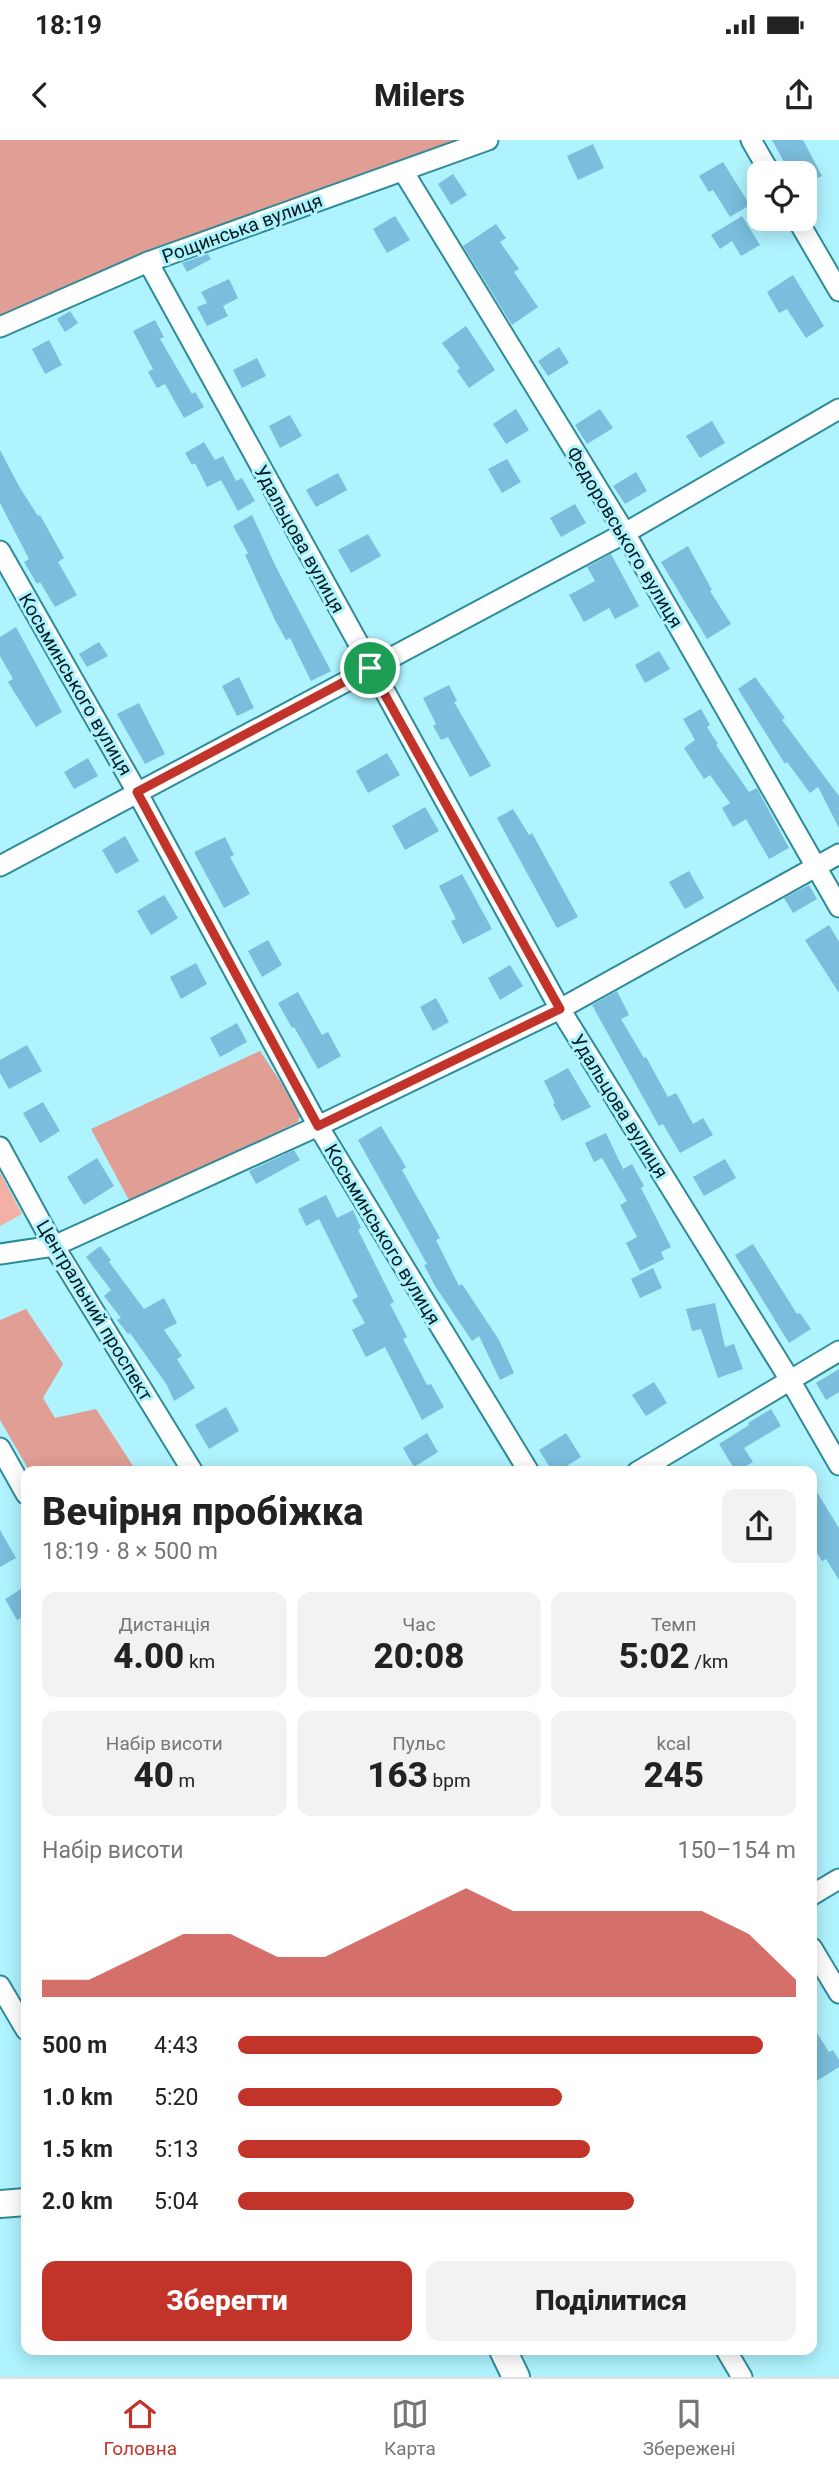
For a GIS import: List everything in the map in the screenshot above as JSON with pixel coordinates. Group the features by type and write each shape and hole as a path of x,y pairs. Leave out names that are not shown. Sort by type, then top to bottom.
{"main road":[{"path":"0,2204 21,2202"},
{"path":"505,2355 516,2377"}],"street":[{"name":"Рощинська вулиця","path":"0,327 148,262 488,140"},
{"path":"751,140 764,161"},
{"name":"Федоровського вулиця","path":"403,171 625,533 839,907"},
{"path":"804,231 839,291"},
{"name":"Удальцова вулиця","path":"148,262 560,1009 790,1380 839,1465"},
{"path":"0,866 625,533 839,409"},
{"name":"Косьминського вулиця","path":"0,551 137,792 318,1126 525,1466"},
{"path":"0,1254 54,1246 318,1126 560,1009 839,854"},
{"name":"Центральний проспект","path":"0,1147 54,1246 189,1466"},
{"path":"647,1466 839,1351"},
{"path":"0,1448 21,1485"},
{"path":"817,1892 839,1879"},
{"path":"817,1956 839,1993"},
{"path":"0,1986 21,2022"},
{"path":"729,2355 742,2377"}],"shaded area":[{"path":"0,140 488,140 0,327"},
{"path":"260,1051 301,1113 298,1122 130,1202 91,1129"},
{"path":"0,1172 22,1214 0,1226"},
{"path":"26,1309 63,1364 43,1398 55,1418 96,1409 133,1466 27,1466 0,1420 0,1320"}],"building":[{"path":"772,140 803,140 814,161 783,161"},
{"path":"593,144 604,168 578,180 567,156"},
{"path":"723,162 747,200 747,207 730,217 713,190 709,192 699,176"},
{"path":"453,174 467,195 451,205 438,184"},
{"path":"395,216 410,240 387,253 373,229"},
{"path":"742,216 747,224 747,231 751,231 760,245 741,256 732,241 720,249 711,235"},
{"path":"496,224 506,238 500,242 519,269 514,272 538,307 512,325 463,246"},
{"path":"208,254 211,259 187,272 182,263"},
{"path":"793,275 824,326 806,338 787,309 779,313 767,292"},
{"path":"229,279 238,298 223,306 228,316 207,326 197,307 207,303 201,292"},
{"path":"70,311 78,323 65,332 57,319"},
{"path":"155,320 164,337 160,339 192,394 195,392 204,407 184,418 165,384 157,388 148,372 153,369 133,331"},
{"path":"466,326 495,370 469,388 457,371 460,368 442,343"},
{"path":"49,340 62,365 45,374 32,349"},
{"path":"559,347 569,363 548,376 538,361"},
{"path":"257,358 266,376 242,388 233,370"},
{"path":"516,409 529,430 506,444 493,424"},
{"path":"600,409 613,428 587,444 575,425"},
{"path":"290,415 302,436 280,448 269,426"},
{"path":"712,421 725,443 700,458 686,436"},
{"path":"204,442 215,460 223,456 236,481 242,478 255,501 238,511 221,480 207,487 195,463 192,465 185,453"},
{"path":"0,450 20,488 38,516 40,515 64,558 58,562 77,595 55,607 24,562 29,559 0,503"},
{"path":"507,459 521,482 502,493 488,469"},
{"path":"636,472 647,491 625,504 613,486"},
{"path":"338,473 347,490 316,507 306,490"},
{"path":"575,504 586,523 561,537 550,518"},
{"path":"252,515 331,671 311,681 290,638 286,640 275,620 245,555 248,553 233,526"},
{"path":"368,534 381,556 351,573 338,550"},
{"path":"688,546 712,590 710,591 731,624 707,639 661,562"},
{"path":"611,554 639,606 615,619 609,608 584,622 569,595 595,581 587,567"},
{"path":"16,627 62,712 36,727 8,682 13,679 0,656 0,637"},
{"path":"99,642 108,656 87,667 79,654"},
{"path":"659,651 670,669 645,683 635,665"},
{"path":"239,677 254,708 237,716 222,686"},
{"path":"755,677 785,718 782,720 839,796 839,828 818,787 810,793 787,762 785,764 738,689"},
{"path":"449,685 457,701 454,702 491,766 470,777 448,737 441,740 423,698"},
{"path":"139,703 165,754 145,764 117,714"},
{"path":"701,709 710,725 707,727 718,744 716,745 749,792 757,788 789,848 769,859 746,819 733,827 722,808 730,803 710,775 704,779 684,748 695,740 683,719"},
{"path":"387,753 400,775 368,793 356,771"},
{"path":"88,758 98,776 74,789 64,772"},
{"path":"425,807 439,831 405,850 392,826"},
{"path":"513,809 529,835 532,833 578,917 557,928 497,818"},
{"path":"125,836 139,861 116,874 102,850"},
{"path":"225,837 234,855 230,857 250,894 224,908 194,852"},
{"path":"689,871 704,898 685,909 669,882"},
{"path":"462,874 492,929 463,944 451,921 456,919 439,886"},
{"path":"809,885 817,899 793,913 784,898"},
{"path":"164,895 178,918 151,935 137,911"},
{"path":"829,925 839,942 839,993 805,940"},
{"path":"268,940 282,965 262,977 248,951"},
{"path":"196,963 207,984 181,999 170,977"},
{"path":"510,965 523,986 500,1000 488,978"},
{"path":"617,991 629,1015 621,1019 668,1097 676,1093 693,1124 703,1118 713,1135 680,1153 663,1124 659,1126 592,1005"},
{"path":"298,992 322,1035 328,1032 341,1056 318,1069 278,1003"},
{"path":"436,998 449,1022 433,1031 420,1007"},
{"path":"237,1023 247,1042 220,1057 210,1038"},
{"path":"27,1045 42,1071 9,1089 0,1073 0,1060"},
{"path":"568,1068 591,1107 562,1121 544,1081"},
{"path":"43,1102 60,1131 40,1143 23,1113"},
{"path":"381,1126 406,1167 402,1170 440,1238 436,1240 459,1286 462,1284 499,1340 514,1373 500,1380 479,1336 472,1341 435,1286 424,1265 427,1264 358,1140"},
{"path":"606,1133 623,1169 632,1164 671,1247 661,1252 664,1259 640,1271 626,1243 637,1237 620,1205 627,1201 602,1158 594,1162 585,1143"},
{"path":"294,1150 300,1160 256,1184 249,1171"},
{"path":"97,1158 114,1186 84,1205 67,1177"},
{"path":"725,1159 736,1178 704,1196 693,1177"},
{"path":"326,1195 337,1218 353,1210 361,1228 358,1230 394,1302 390,1304 407,1337 403,1339 427,1385 431,1384 444,1407 422,1420 385,1347 366,1357 352,1330 365,1323 352,1300 358,1297 319,1219 306,1226 298,1209"},
{"path":"753,1244 797,1314 800,1313 811,1329 789,1343 735,1255"},
{"path":"100,1246 144,1309 164,1298 177,1323 164,1330 182,1356 177,1359 195,1388 174,1401 167,1385 130,1333 128,1334 117,1320 121,1318 104,1296 111,1290 86,1257"},
{"path":"653,1268 662,1288 640,1298 631,1279"},
{"path":"715,1303 725,1347 734,1344 743,1369 718,1378 701,1329 692,1331 686,1309"},
{"path":"839,1369 839,1392 826,1400 816,1383"},
{"path":"654,1382 667,1403 646,1416 632,1395"},
{"path":"226,1407 239,1431 209,1449 195,1425"},
{"path":"771,1409 781,1426 744,1448 753,1462 746,1466 732,1466 719,1444 749,1425 748,1423"},
{"path":"427,1433 438,1452 413,1466 403,1448"},
{"path":"566,1433 581,1457 567,1466 549,1466 539,1450"},
{"path":"817,1492 839,1528 839,1580 826,1559 822,1561 817,1553"},
{"path":"0,1530 16,1558 0,1567"},
{"path":"21,1589 21,1618 17,1620 5,1599"},
{"path":"817,2033 829,2052 833,2050 839,2060 839,2067 817,2081"}],"route":[{"path":"370,668 560,1009 318,1126 137,792 370,668"}]}
